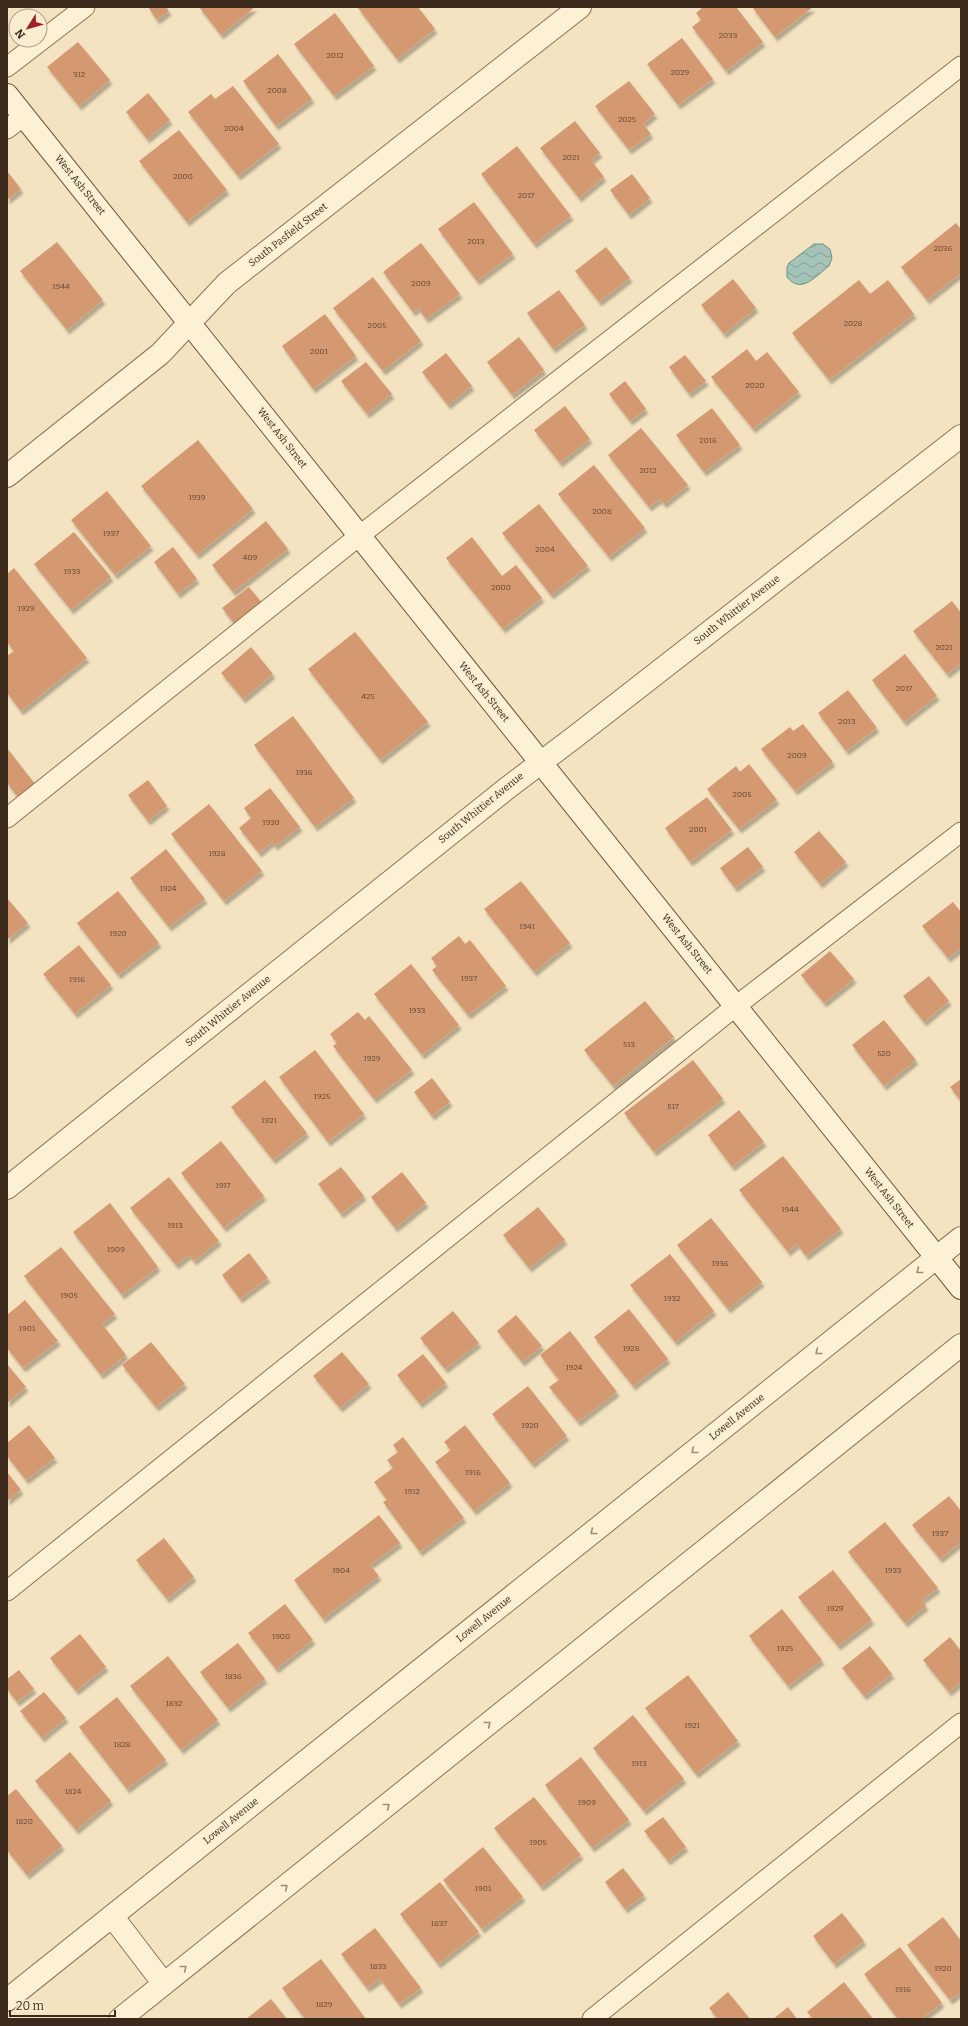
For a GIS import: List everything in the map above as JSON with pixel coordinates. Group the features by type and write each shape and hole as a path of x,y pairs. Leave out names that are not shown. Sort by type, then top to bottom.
{"street":[{"name":"South Pasfield Street","path":"7,476 160,354 227,283 580,7"},
{"name":"West Ash Street","path":"7,95 961,1288"},
{"name":"South Whittier Avenue","path":"7,1188 540,762 576,736 961,436"},
{"name":"Lowell Avenue","path":"7,2000 961,1238"},
{"path":"120,2019 961,1345"},
{"path":"112,1916 164,1984"}],"lane":[{"path":"7,67 85,7"},
{"path":"7,818 360,536 961,66"},
{"path":"7,129 24,116"},
{"path":"7,1591 736,1006 961,832"},
{"path":"592,2019 961,1723"}],"water":[{"path":"814,244 823,244 830,249 832,258 829,266 814,279 808,282 798,284 792,282 787,277 787,267 789,263"}],"building":[{"path":"148,7 166,7 169,11 157,20"},
{"path":"199,7 255,7 221,35"},
{"path":"418,7 435,29 397,59 358,8"},
{"path":"703,7 736,7 763,42 726,71 692,27 701,20 696,13"},
{"path":"752,7 813,7 775,37"},
{"path":"335,13 374,66 334,96 294,44"},
{"path":"682,38 713,79 678,105 647,64"},
{"path":"78,42 110,80 79,106 47,67"},
{"path":"278,54 312,99 276,126 243,81"},
{"path":"629,81 655,114 643,124 651,134 629,150 595,106"},
{"path":"233,86 279,144 238,176 188,112 211,94 215,99"},
{"path":"148,93 170,120 147,139 126,112"},
{"path":"575,121 600,153 591,160 604,177 579,198 540,148"},
{"path":"179,130 227,190 187,222 139,161"},
{"path":"517,146 571,216 534,244 481,174"},
{"path":"7,171 21,189 7,200"},
{"path":"632,174 650,198 629,215 610,190"},
{"path":"474,202 513,254 477,281 438,229"},
{"path":"956,223 961,229 961,273 927,300 901,267"},
{"path":"57,242 103,300 67,330 20,271"},
{"path":"421,243 460,294 426,319 418,308 413,312 383,272"},
{"path":"606,247 630,278 599,302 575,271"},
{"path":"373,277 421,341 383,371 333,308"},
{"path":"733,279 756,308 724,334 701,305"},
{"path":"859,280 870,294 888,280 914,314 829,380 792,333"},
{"path":"559,290 585,325 553,349 527,313"},
{"path":"325,314 356,356 313,389 282,346"},
{"path":"519,337 544,370 512,395 487,362"},
{"path":"747,349 756,361 767,352 799,392 753,429 711,377"},
{"path":"446,353 472,386 448,405 422,372"},
{"path":"685,355 706,381 689,394 669,367"},
{"path":"366,362 392,394 367,414 341,381"},
{"path":"625,381 646,409 630,421 609,394"},
{"path":"565,406 590,439 560,463 534,430"},
{"path":"712,408 740,445 704,472 676,435"},
{"path":"641,428 688,485 664,504 660,499 649,507 608,455"},
{"path":"198,440 253,509 197,555 141,486"},
{"path":"594,465 645,528 609,557 558,494"},
{"path":"107,491 151,546 115,575 71,520"},
{"path":"539,504 588,566 551,595 502,533"},
{"path":"266,521 288,549 233,592 212,565"},
{"path":"74,532 111,577 71,610 34,564"},
{"path":"472,537 502,576 516,565 542,598 503,629 446,558"},
{"path":"173,547 197,579 178,594 154,562"},
{"path":"14,568 87,658 21,711 7,693 7,656 14,651 7,642 7,574"},
{"path":"249,587 263,604 236,626 222,608"},
{"path":"952,601 961,613 961,663 947,674 913,631"},
{"path":"355,632 428,722 380,760 308,669"},
{"path":"251,647 273,674 243,699 221,673"},
{"path":"905,654 937,696 904,722 872,680"},
{"path":"848,690 877,728 846,751 818,713"},
{"path":"293,716 354,798 315,827 254,745"},
{"path":"803,724 833,762 795,791 761,749 790,727 793,731"},
{"path":"7,748 35,784 18,797 7,783"},
{"path":"749,764 777,800 739,829 707,789 736,766 740,772"},
{"path":"148,780 167,806 148,821 128,795"},
{"path":"270,788 300,827 275,846 272,842 259,853 239,828 251,818 244,808"},
{"path":"707,797 732,830 690,862 665,828"},
{"path":"209,804 262,871 224,901 171,834"},
{"path":"819,831 846,862 820,884 794,852"},
{"path":"748,847 763,867 735,888 720,868"},
{"path":"166,849 205,899 169,927 130,878"},
{"path":"521,881 570,943 534,972 484,909"},
{"path":"118,891 159,943 118,975 77,923"},
{"path":"7,898 28,923 7,940"},
{"path":"953,902 961,912 961,948 948,958 922,926"},
{"path":"459,936 465,944 470,940 506,986 468,1015 432,970 437,966 431,958"},
{"path":"79,945 111,985 75,1014 43,974"},
{"path":"830,951 854,979 824,1003 801,975"},
{"path":"411,964 459,1025 422,1055 374,994"},
{"path":"929,976 949,1001 924,1022 903,996"},
{"path":"645,1001 674,1037 613,1086 584,1050"},
{"path":"358,1012 365,1020 369,1016 412,1070 374,1099 333,1046 337,1043 330,1034"},
{"path":"884,1020 916,1060 884,1086 852,1045"},
{"path":"315,1050 364,1114 328,1142 279,1077"},
{"path":"693,1060 723,1099 654,1152 624,1113"},
{"path":"432,1078 450,1102 432,1116 414,1092"},
{"path":"961,1079 961,1101 950,1087"},
{"path":"265,1080 307,1133 273,1160 231,1107"},
{"path":"739,1110 764,1142 732,1167 708,1135"},
{"path":"221,1141 264,1196 224,1228 181,1173"},
{"path":"783,1156 841,1229 806,1256 797,1244 788,1252 739,1190"},
{"path":"341,1167 364,1196 341,1214 318,1184"},
{"path":"402,1172 426,1203 395,1228 371,1197"},
{"path":"169,1177 219,1241 194,1261 189,1255 176,1265 130,1208"},
{"path":"110,1203 158,1267 122,1295 73,1232"},
{"path":"538,1207 565,1240 529,1268 503,1235"},
{"path":"711,1218 762,1282 728,1309 677,1245"},
{"path":"61,1247 115,1314 102,1324 126,1355 101,1375 24,1276"},
{"path":"249,1253 268,1278 240,1299 222,1275"},
{"path":"670,1254 714,1311 675,1342 630,1285"},
{"path":"25,1300 58,1341 23,1368 7,1348 7,1315"},
{"path":"629,1309 668,1359 633,1386 594,1337"},
{"path":"453,1311 479,1343 445,1369 420,1338"},
{"path":"516,1315 542,1346 522,1362 497,1331"},
{"path":"570,1331 617,1392 578,1422 549,1387 559,1380 540,1355"},
{"path":"151,1342 185,1384 156,1407 122,1365"},
{"path":"342,1352 369,1384 340,1408 313,1376"},
{"path":"423,1354 446,1383 420,1404 397,1375"},
{"path":"7,1364 26,1387 7,1403"},
{"path":"528,1386 567,1436 532,1464 492,1414"},
{"path":"29,1425 55,1458 26,1480 7,1456 7,1443"},
{"path":"465,1425 510,1483 474,1511 435,1462 451,1450 444,1442"},
{"path":"403,1437 464,1518 420,1552 383,1502 387,1500 374,1482 393,1468 387,1460 398,1452 393,1445"},
{"path":"7,1472 21,1490 7,1501"},
{"path":"949,1496 961,1511 961,1542 940,1559 912,1525"},
{"path":"379,1515 400,1543 370,1565 379,1576 323,1619 294,1580"},
{"path":"885,1522 938,1588 922,1600 926,1606 905,1623 848,1552"},
{"path":"164,1538 194,1577 167,1599 136,1560"},
{"path":"833,1570 872,1620 838,1646 798,1597"},
{"path":"285,1604 313,1640 276,1669 248,1633"},
{"path":"782,1609 822,1660 788,1686 749,1636"},
{"path":"80,1634 106,1667 76,1691 50,1658"},
{"path":"950,1637 961,1651 961,1682 949,1692 923,1660"},
{"path":"238,1643 265,1679 228,1708 200,1672"},
{"path":"870,1646 892,1674 864,1696 842,1668"},
{"path":"168,1656 218,1720 181,1750 130,1686"},
{"path":"19,1670 34,1689 17,1702 7,1689 7,1679"},
{"path":"688,1675 738,1741 696,1774 645,1708"},
{"path":"44,1692 66,1718 42,1738 20,1711"},
{"path":"117,1697 166,1760 127,1789 79,1727"},
{"path":"633,1715 684,1779 644,1811 593,1748"},
{"path":"70,1752 111,1801 76,1830 35,1781"},
{"path":"581,1757 629,1820 592,1848 545,1785"},
{"path":"16,1789 62,1846 27,1875 7,1850 7,1796"},
{"path":"534,1797 581,1855 541,1887 494,1828"},
{"path":"663,1817 686,1847 668,1861 644,1831"},
{"path":"483,1847 523,1897 482,1929 443,1880"},
{"path":"623,1868 644,1895 625,1909 605,1882"},
{"path":"440,1882 479,1932 438,1964 400,1914"},
{"path":"842,1913 864,1941 834,1964 813,1936"},
{"path":"943,1917 961,1941 961,1992 950,2000 907,1945"},
{"path":"375,1928 421,1988 399,2004 380,1979 367,1988 341,1954"},
{"path":"900,1947 942,2003 921,2019 898,2019 864,1974"},
{"path":"321,1959 366,2019 305,2019 282,1988"},
{"path":"844,1982 873,2019 813,2019 807,2012"},
{"path":"728,1992 750,2019 718,2019 709,2008"},
{"path":"271,1999 287,2019 246,2019"},
{"path":"788,2007 797,2019 773,2019"}]}
